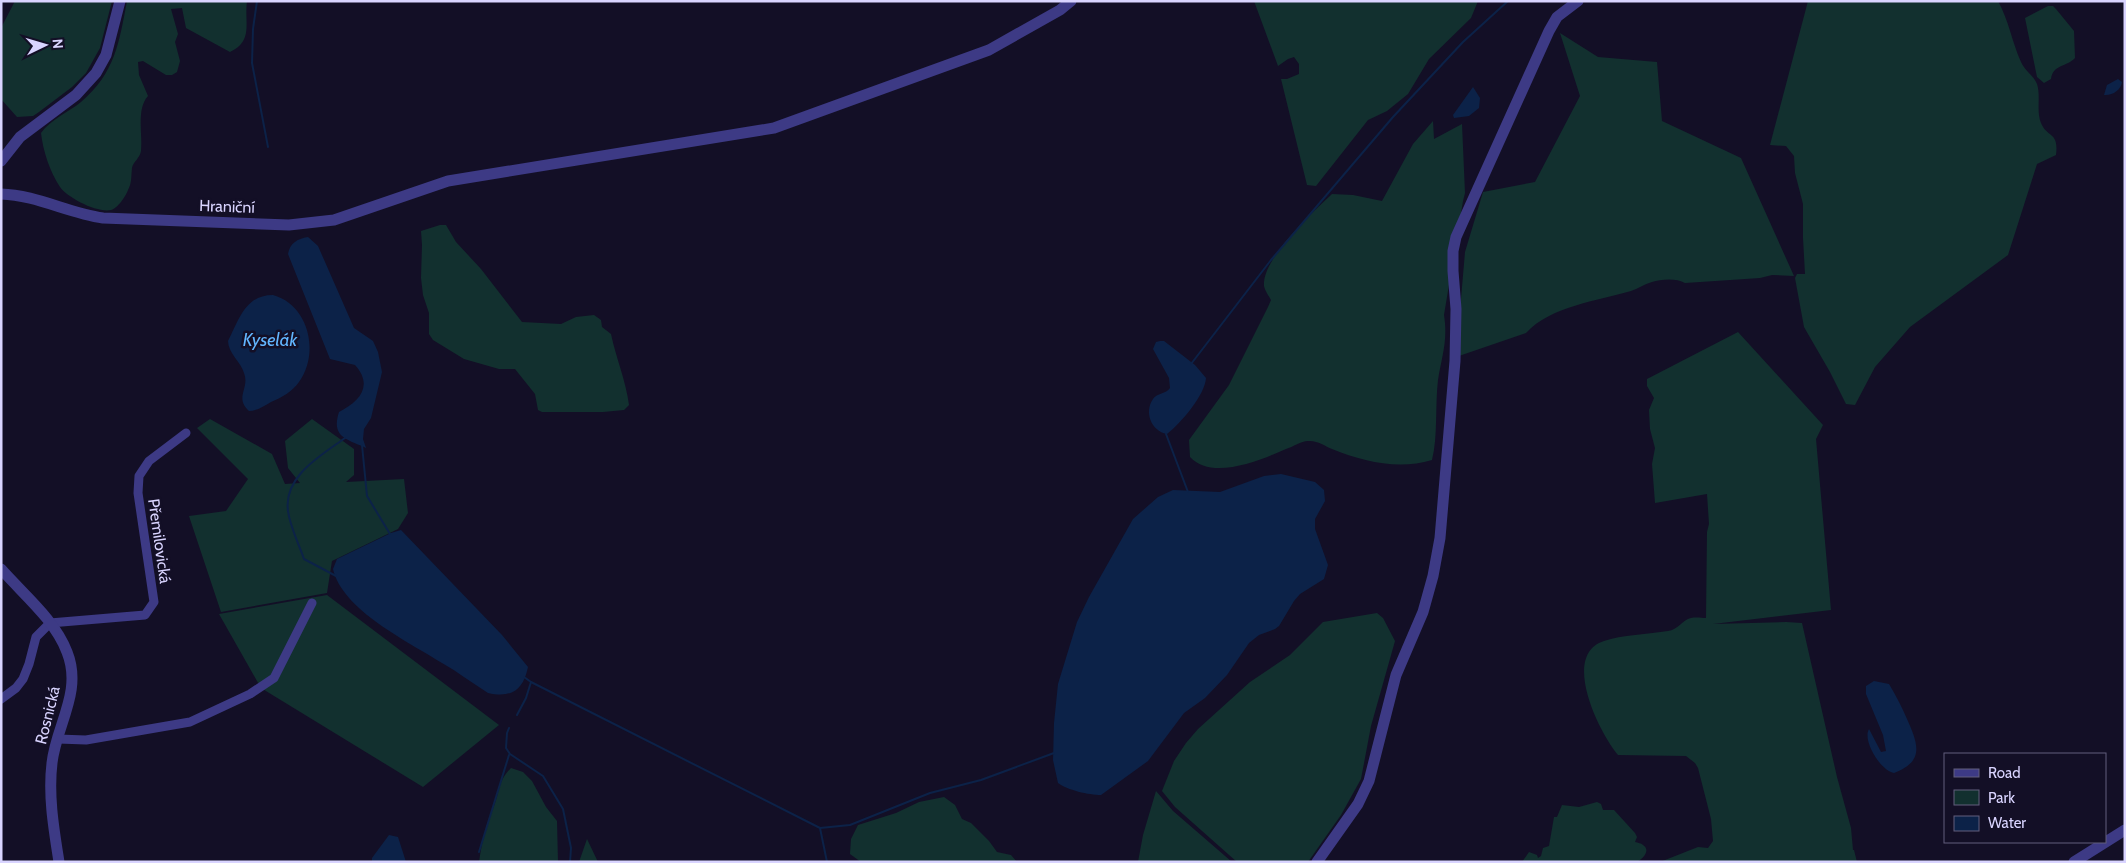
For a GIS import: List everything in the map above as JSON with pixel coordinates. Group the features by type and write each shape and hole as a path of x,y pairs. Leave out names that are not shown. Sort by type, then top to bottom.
{"street":[{"path":"1,161 20,137 76,95 96,73 106,55 120,1"},
{"name":"Hraniční","path":"1,194 34,200 103,218 289,225 334,220 448,181 774,128 989,50 1060,10 1071,1"},
{"path":"1317,862 1358,804 1369,780 1396,675 1422,612 1433,576 1440,538 1454,361 1456,309 1452,271 1456,237 1557,16 1578,1"},
{"name":"Přemilovická","path":"50,623 145,615 154,602 138,493 139,476 149,461 186,433"},
{"name":"Rosnická","path":"1,569 50,623 63,643 72,669 70,701 52,762 51,787 59,862"},
{"path":"58,739 86,740 190,722 250,694 274,678 312,603"},
{"path":"1,699 23,680 36,637 50,623"},
{"path":"2106,842 2125,830"},
{"path":"2074,862 2104,843"}],"green space":[{"path":"15,1 112,1 100,48 86,73 72,87 33,116 17,117 1,99 1,28"},
{"path":"127,1 247,1 246,30 242,42 230,52 186,28 182,8 171,9 178,34 175,42 180,61 177,72 172,75 166,75 143,61 138,62 139,75 148,96 144,101 141,115 141,151 133,166 130,185 125,196 116,207 111,210 105,210 83,204 69,196 60,187 53,175 43,147 41,133 55,120 81,102 101,80 114,56 118,44"},
{"path":"1254,1 1478,1 1471,18 1429,59 1408,94 1387,111 1368,120 1316,186 1307,185 1281,79 1287,79 1299,74 1299,64 1294,57 1278,66"},
{"path":"1808,1 1998,1 2021,62 2037,84 2040,118 2043,128 2056,142 2056,155 2037,164 2008,255 1910,327 1875,367 1855,405 1846,404 1804,327 1795,278 1797,274 1805,274 1803,204 1795,173 1794,156 1786,146 1770,145"},
{"path":"2048,6 2053,6 2074,31 2075,58 2057,68 2052,74 2051,79 2044,83 2037,77 2025,18"},
{"path":"1560,33 1598,57 1657,62 1662,121 1741,158 1794,276 1772,275 1760,278 1685,283 1673,280 1656,281 1631,291 1561,310 1548,316 1526,333 1456,357 1465,252 1483,192 1535,182 1580,96"},
{"path":"1433,121 1434,139 1462,124 1465,193 1444,315 1445,340 1438,380 1435,441 1432,460 1407,464 1382,463 1356,458 1318,442 1305,441 1264,458 1237,466 1223,468 1199,464 1190,457 1189,440 1229,385 1268,307 1271,300 1264,286 1271,262 1290,236 1332,194 1353,195 1382,201 1413,144"},
{"path":"446,225 456,242 481,269 522,322 561,324 576,317 594,315 601,320 602,327 611,334 626,387 629,405 624,410 603,412 542,412 538,410 535,394 515,369 499,369 464,359 433,340 429,334 429,313 423,295 421,278 421,231"},
{"path":"1738,332 1823,425 1816,439 1831,610 1713,624 1802,623 1837,777 1851,828 1853,850 1857,862 1660,862 1698,847 1708,848 1713,841 1711,819 1698,768 1686,756 1618,755 1610,745 1594,713 1584,678 1585,662 1591,649 1604,641 1671,630 1688,619 1706,618 1707,532 1709,524 1707,494 1655,503 1652,464 1655,448 1650,429 1649,410 1654,398 1647,386 1647,379"},
{"path":"210,419 272,454 285,484 300,483 288,468 285,441 312,419 354,449 354,475 346,482 404,479 408,513 398,529 332,561 327,593 221,612 189,516 226,511 248,479 197,428"},
{"path":"327,595 499,725 423,787 261,688 219,614"},
{"path":"1377,613 1383,618 1395,641 1371,726 1361,779 1341,815 1308,862 1237,862 1175,807 1162,791 1174,761 1198,729 1250,682 1290,655 1323,622"},
{"path":"511,768 523,772 532,781 546,807 557,821 558,862 479,862 483,840 500,786"},
{"path":"1156,791 1173,811 1232,862 1138,862 1143,835"},
{"path":"944,797 955,805 962,819 971,823 997,852 1011,855 1017,862 861,862 850,854 851,839 858,825 896,813 919,802"},
{"path":"1597,802 1601,804 1603,810 1614,810 1635,833 1637,837 1635,842 1641,844 1646,849 1644,857 1637,862 1522,862 1529,852 1537,855 1538,858 1541,856 1543,848 1549,846 1554,817 1557,817 1562,805 1579,807"},
{"path":"587,839 598,862 579,862"}],"water":[{"path":"2118,79 2122,82 2118,90 2110,95 2104,95 2107,85"},
{"path":"1473,87 1480,98 1479,108 1469,116 1454,118 1453,115"},
{"path":"308,237 318,246 354,328 373,341 378,352 382,372 371,418 364,429 363,439 366,448 342,436 337,427 339,412 353,403 362,393 364,386 361,373 355,365 330,359 288,254 290,247 295,242"},
{"name":"Kyselák","path":"273,295 285,300 303,319 309,344 309,358 299,382 294,388 260,408 249,411 242,397 245,384 244,373 230,350 228,341 249,304 263,296"},
{"path":"1164,341 1195,365 1206,378 1205,385 1197,400 1179,423 1167,434 1161,432 1153,425 1149,415 1150,404 1153,399 1170,388 1169,378 1153,349 1156,342"},
{"path":"1281,474 1315,482 1324,490 1325,501 1315,519 1315,529 1328,565 1324,579 1300,594 1279,626 1259,635 1249,643 1227,675 1205,698 1184,713 1148,761 1101,795 1078,792 1058,783 1053,760 1058,684 1077,622 1133,519 1158,497 1173,490 1220,492 1264,476"},
{"path":"401,530 502,635 528,667 523,682 515,691 503,694 488,693 378,624 349,598 339,584 333,569 337,559"},
{"path":"1874,681 1889,684 1905,715 1916,744 1915,757 1911,763 1894,773 1884,767 1874,755 1868,741 1869,729 1881,752 1886,751 1883,735 1866,694 1866,686"},
{"path":"389,835 398,837 406,862 372,862 372,858"}],"waterway":[{"path":"257,1 253,29 252,63 268,147"},
{"path":"1191,364 1271,260 1393,117 1463,42 1508,1"},
{"path":"1166,434 1188,492"},
{"path":"336,576 304,559 291,523 288,499 292,487 306,468 345,438"},
{"path":"362,445 367,496 390,534"},
{"path":"517,715 526,698 531,682 524,677"},
{"path":"531,682 820,828 850,825 930,793 981,780 1054,753"},
{"path":"509,728 506,748 510,754 543,776 563,809 571,848 570,862"},
{"path":"479,852 509,755"},
{"path":"820,828 827,862"}]}
